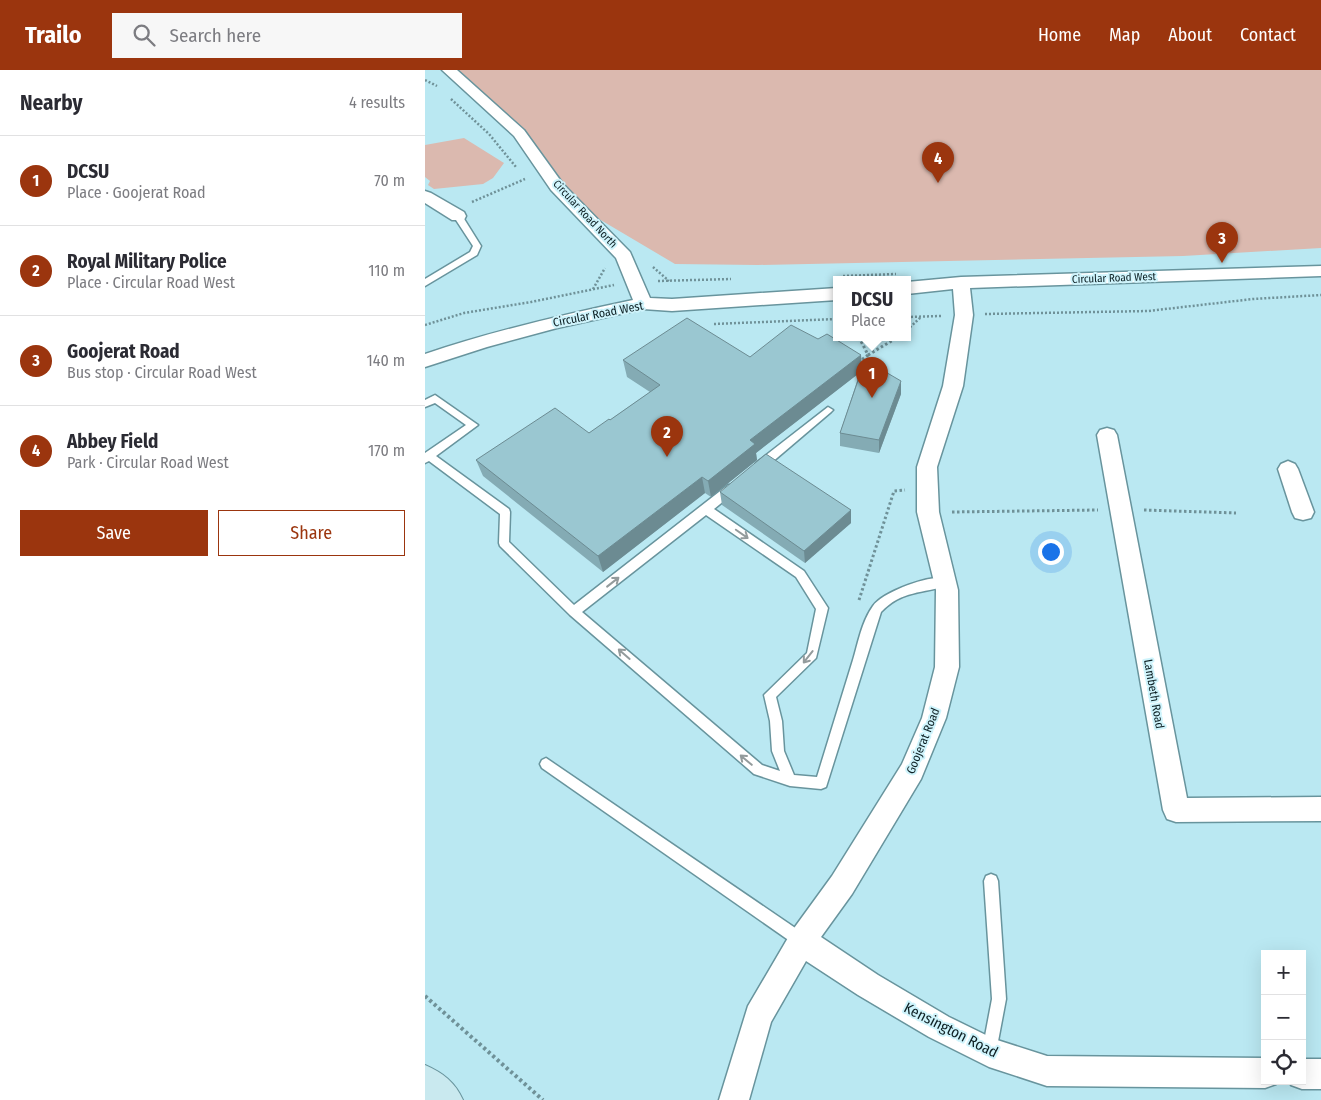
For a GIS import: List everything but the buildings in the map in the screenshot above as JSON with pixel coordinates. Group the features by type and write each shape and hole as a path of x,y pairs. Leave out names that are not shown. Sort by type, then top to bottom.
{"main road":[{"path":"425,1084 444,1100"}],"street":[{"name":"Circular Road North","path":"449,70 519,133 557,187 624,256 643,303"},
{"path":"425,196 451,211"},
{"path":"425,216 451,211"},
{"name":"Circular Road West","path":"911,281 961,283 1321,270"},
{"name":"Goojerat Road","path":"734,1100 758,1016 802,941 841,885 912,771 934,718 947,667 947,590 928,512 927,467 953,386 964,315 961,283"},
{"name":"Circular Road West","path":"425,361 481,342 557,322 643,303 672,305 833,285"},
{"name":"Lambeth Road","path":"1107,435 1175,810 1321,809"},
{"path":"1289,469 1303,512"},
{"name":"Kensington Road","path":"802,941 868,985 923,1018 989,1052 1047,1071 1261,1073"},
{"path":"1306,1074 1321,1074"}],"lane":[{"path":"425,283 474,253 477,246 474,236 451,211"},
{"path":"425,404 435,398 473,425 427,457 505,512 504,543 574,612 758,770 790,780 821,783 868,631 877,610 890,598 911,588 945,582"},
{"path":"574,612 706,509 828,410"},
{"path":"706,509 800,574 822,608 812,655 770,695 776,721 777,751 790,780"},
{"path":"546,764 802,941"},
{"path":"989,1052 999,999 991,881"}],"path":[{"path":"451,211 525,179"},
{"path":"425,325 440,319 469,312 568,296 633,281 737,279"},
{"path":"911,317 1148,311 1253,299 1321,295"},
{"path":"911,326 922,316"},
{"path":"706,324 833,320"},
{"path":"861,341 868,355"},
{"path":"854,366 891,341"},
{"path":"928,512 1120,510 1236,513"},
{"path":"425,996 543,1100"}],"shaded area":[{"path":"447,70 1321,70 1321,248 1183,256 758,265 675,264 572,203 511,127"},
{"path":"464,138 504,163 493,178 483,184 434,189 428,185 430,181 425,177 425,145"}],"place":[{"name":"Abbey Field","path":"938,183"},
{"name":"Goojerat Road","path":"1222,263"},
{"name":"DCSU","path":"872,398"},
{"name":"Royal Military Police","path":"667,457"}]}
